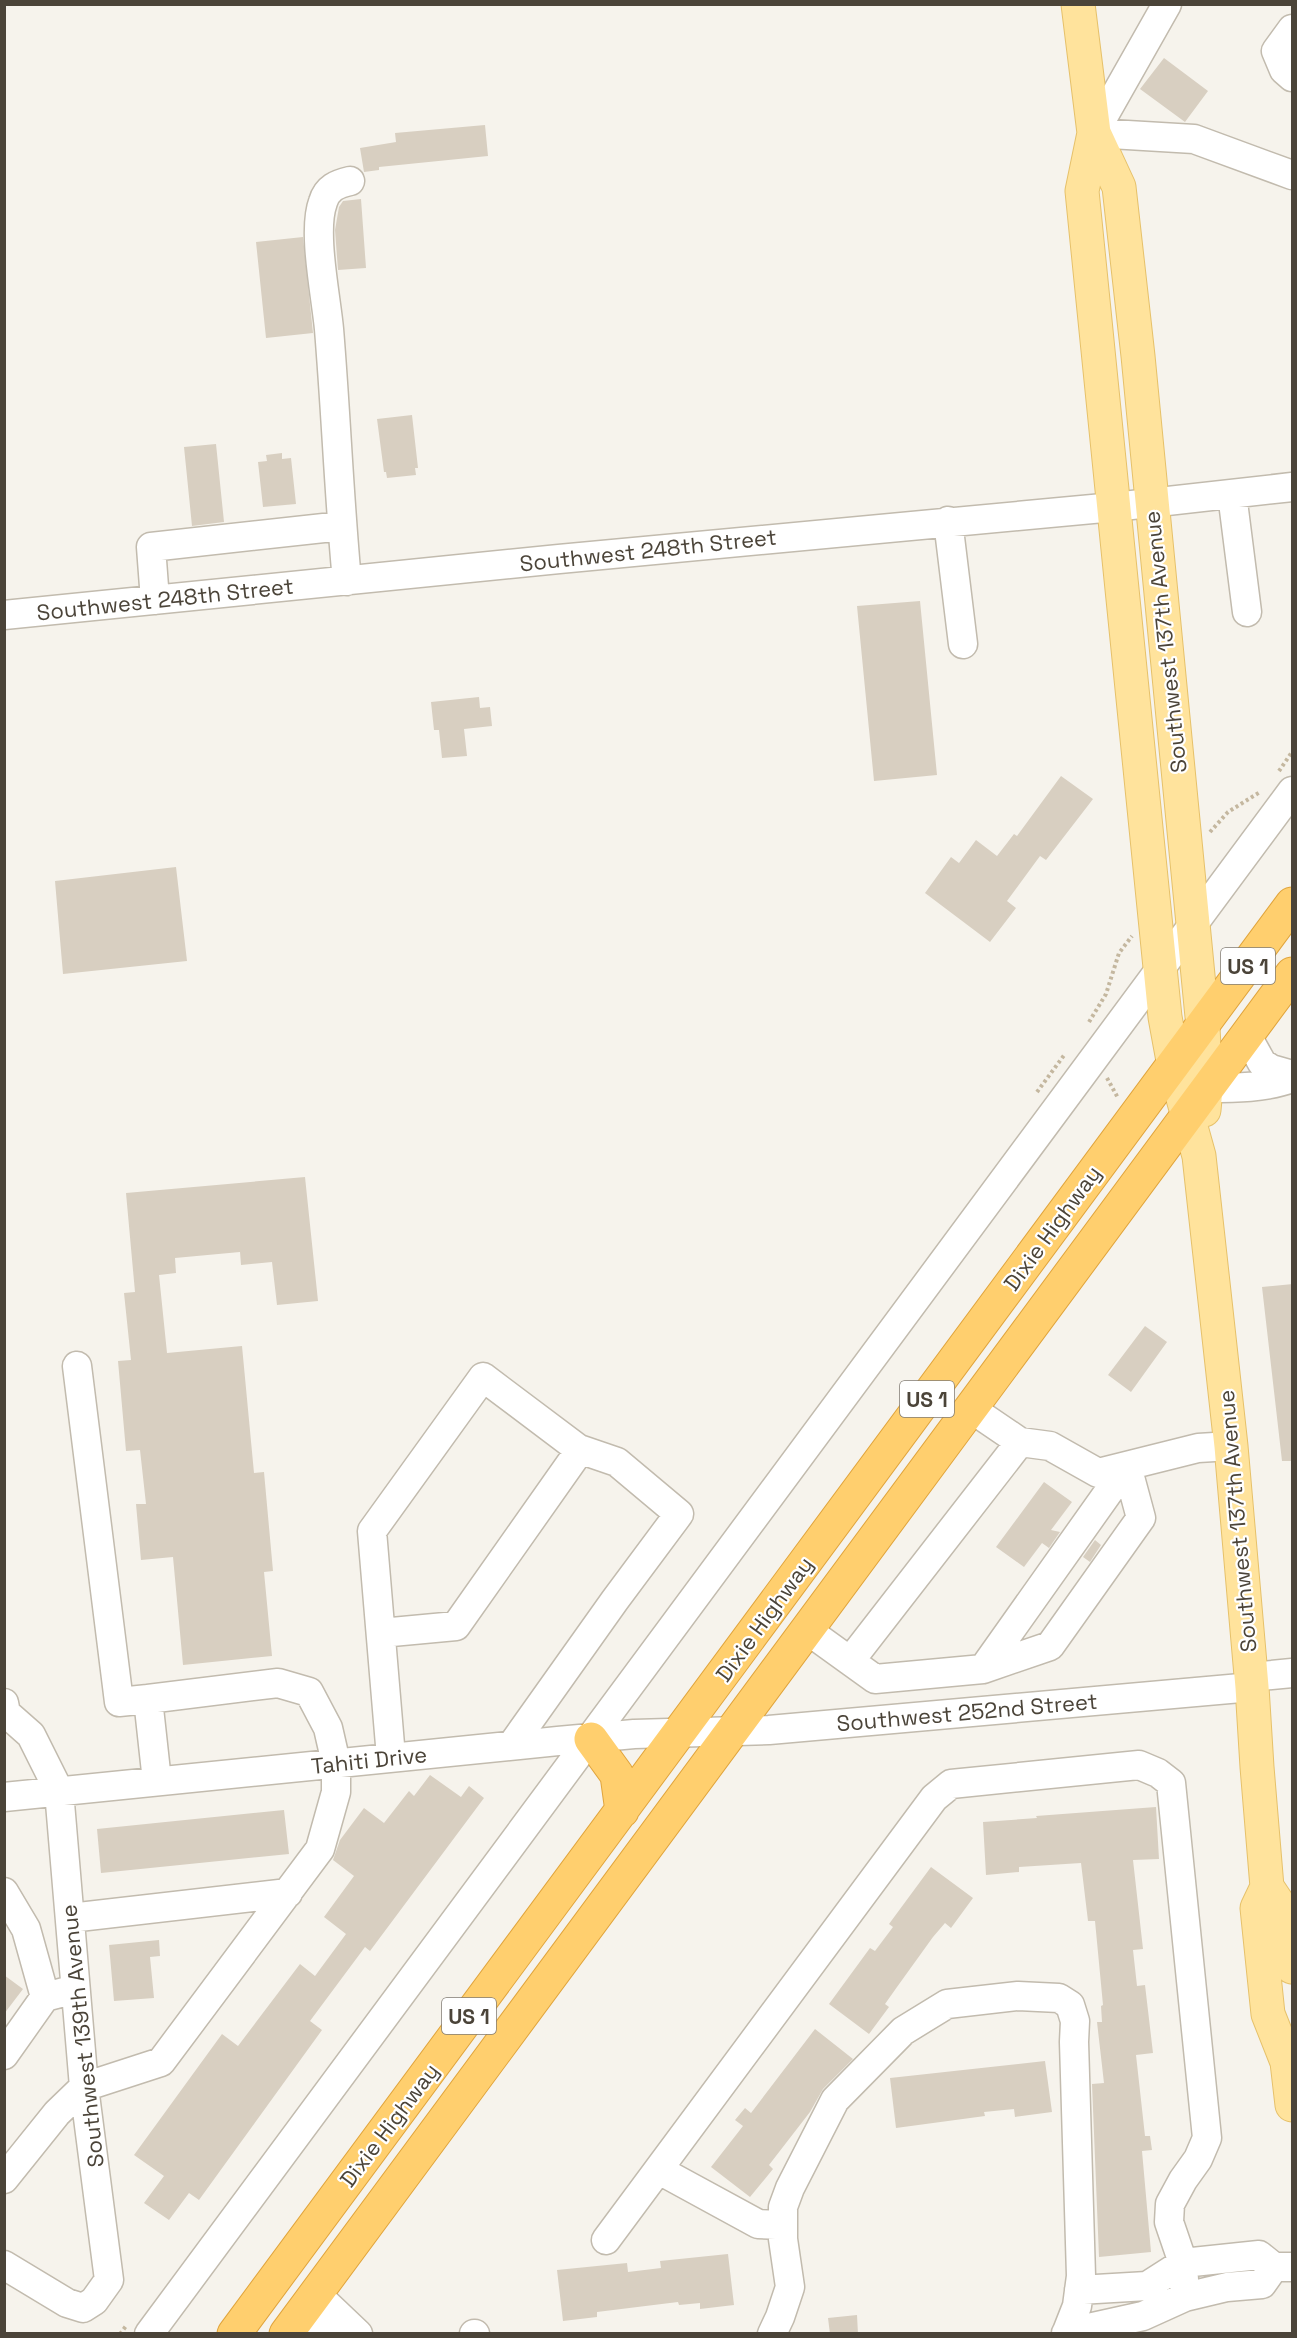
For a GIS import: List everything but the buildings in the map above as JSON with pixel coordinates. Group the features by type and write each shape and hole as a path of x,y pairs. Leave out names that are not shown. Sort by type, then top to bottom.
{"highway":[{"name":"Dixie Highway","path":"234,2334 1293,904"},
{"name":"Dixie Highway","path":"306,2319 731,1731 1206,1088 1293,974"},
{"path":"970,1408 967,1398 968,1381 975,1366 1067,1245 1088,1180"},
{"path":"591,1739 617,1775 622,1811"}],"main road":[{"name":"Southwest 137th Avenue","path":"1077,4 1094,133 1119,187 1138,356 1203,1027 1206,1088 1199,1156"},
{"name":"Southwest 137th Avenue","path":"1094,133 1082,191 1165,1017 1186,1117 1199,1156 1231,1446 1267,1887 1279,1905 1293,1968"},
{"name":"Southwest 137th Avenue","path":"1267,1887 1257,1908 1268,2014 1287,2062 1293,2105"},
{"name":"Southwest 137th Avenue","path":"1287,2062 1293,2028"}],"street":[{"path":"1167,4 1094,133 1194,139 1293,175"},
{"path":"1293,29 1276,51 1284,70 1293,77"},
{"path":"347,581 329,331 318,223 323,201 329,190 350,181"},
{"name":"Southwest 248th Street","path":"4,615 948,521 1113,507 1293,487"},
{"path":"1232,494 1247,612"},
{"path":"948,521 963,644"},
{"path":"155,600 151,547 342,526"},
{"path":"149,2334 1193,927 1277,786"},
{"path":"1247,1036 1262,1063 1293,1077"},
{"path":"1206,1088 1279,1083 1293,1077"},
{"path":"4,2179 57,2113 84,2087 161,2062 320,1850 336,1792 336,1763 328,1728 309,1692 278,1683 118,1702 77,1366"},
{"path":"391,1757 372,1531 483,1377 579,1449 617,1462 679,1514 512,1745"},
{"path":"970,1408 1020,1443 1050,1446 1098,1473 1198,1448 1231,1446"},
{"path":"850,1661 1020,1443"},
{"path":"381,1633 456,1626 579,1449"},
{"path":"807,1630 874,1679 983,1669 1050,1646 1141,1518 1127,1466"},
{"path":"983,1669 1127,1466"},
{"name":"Southwest 252nd Street","path":"680,1732 731,1731 1252,1682 1293,1673"},
{"path":"148,1699 157,1781"},
{"path":"4,1702 6,1713 31,1735 59,1791 4,1797"},
{"name":"Tahiti Drive","path":"59,1791 512,1745 680,1732"},
{"path":"606,2240 934,1798 951,1784 1139,1765 1158,1773 1171,1783 1207,2138 1198,2159 1183,2180 1170,2205 1169,2222 1183,2264 1185,2297"},
{"name":"Southwest 139th Avenue","path":"4,2265 67,2303 83,2308 94,2301 109,2280 84,2087 59,1791"},
{"path":"4,1892 26,1929 45,1996"},
{"path":"70,1918 288,1893"},
{"path":"4,2055 45,1996 76,1989"},
{"path":"772,2334 790,2287 783,2239 783,2207 790,2188 835,2100 903,2031 946,2004 1018,1996 1059,1998 1070,2005 1075,2021 1081,2276 1077,2306 1066,2333"},
{"path":"659,2170 758,2224 783,2225"},
{"path":"1066,2333 1143,2316 1185,2297 1227,2287 1262,2284 1283,2267 1259,2255 1183,2264 1147,2286 1079,2290"},
{"path":"306,2319 358,2334"}],"path":[{"path":"1205,839 1224,816 1277,786 1293,752"},
{"path":"1102,1070 1118,1095 1120,1103"}]}
